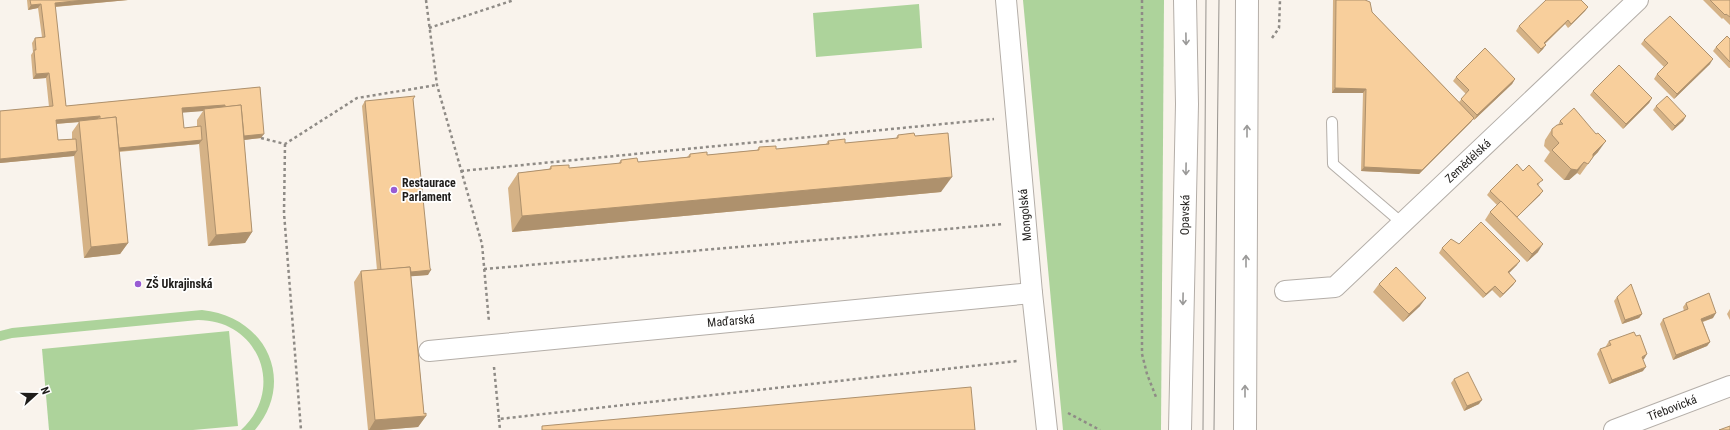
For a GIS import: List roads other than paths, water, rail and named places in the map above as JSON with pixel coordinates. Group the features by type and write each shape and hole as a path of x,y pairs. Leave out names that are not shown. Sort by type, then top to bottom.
{"main road":[{"name":"Opavská","path":"1180,430 1187,104 1185,0"},
{"path":"1245,430 1247,0"}],"street":[{"name":"Mongolská","path":"1006,0 1032,293 1047,430"},
{"name":"Zemědělská","path":"1285,291 1335,287 1638,0"},
{"name":"Maďarská","path":"430,351 1032,293"},
{"name":"Třebovická","path":"1614,430 1730,386"}],"lane":[{"path":"1332,122 1333,164 1402,223"}],"tram line":[{"path":"1203,430 1206,0"},
{"path":"1214,430 1219,0"}],"place":[{"name":"Restaurace Parlament","path":"394,190"},
{"name":"ZŠ Ukrajinská","path":"138,284"}]}
